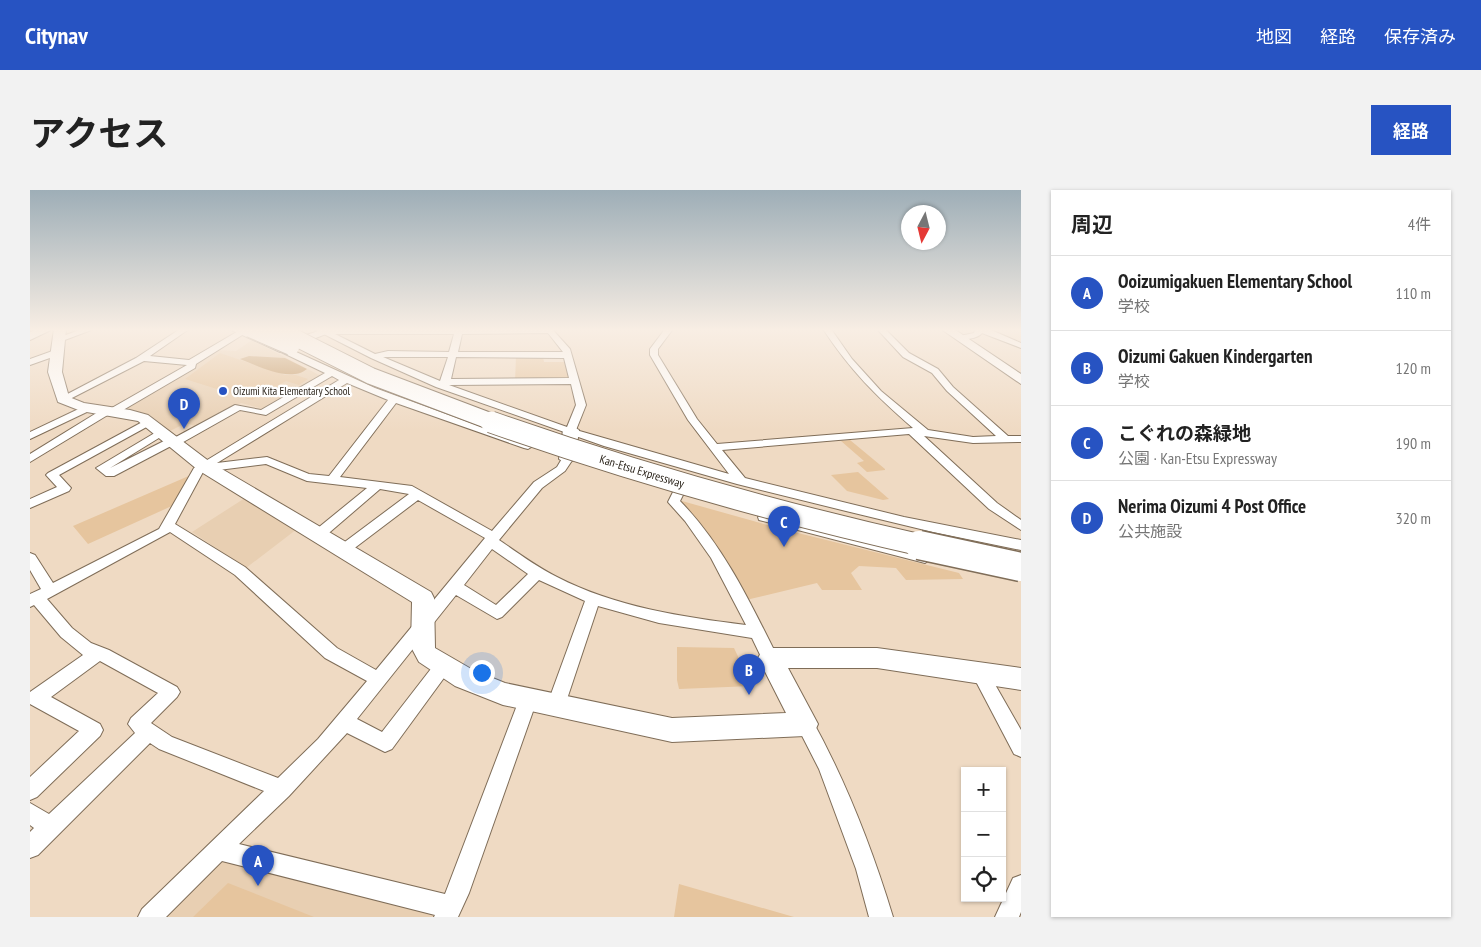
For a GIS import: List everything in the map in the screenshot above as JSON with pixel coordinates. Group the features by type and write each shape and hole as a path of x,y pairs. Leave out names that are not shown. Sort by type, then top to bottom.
{"highway":[{"path":"319,363 368,384 494,424"},
{"name":"Kan-Etsu Expressway","path":"347,363 386,382 494,424 596,458 768,507 904,542 1021,567"},
{"name":"Kan-Etsu Expressway","path":"367,363 591,445 731,486 893,526 1021,554"},
{"path":"375,363 455,395"}],"street":[{"path":"55,363 55,372 63,399 68,403 87,408 135,414 206,467 343,550 428,609"},
{"path":"63,399 133,363"},
{"path":"30,459 193,365 182,363"},
{"path":"309,363 330,374 393,400 567,459 678,493 811,530 1021,580"},
{"path":"397,363 443,383 455,395 741,481 1021,545"},
{"path":"443,383 449,363"},
{"path":"570,363 581,404 571,430 567,459 561,468 528,495 455,587 428,609 423,647 426,655 464,678 495,691 528,700 672,730 805,724"},
{"path":"659,363 693,420 741,481"},
{"path":"851,363 878,393 993,506 1021,526"},
{"path":"920,363 935,371 950,389 1006,440"},
{"path":"996,363 1021,380"},
{"path":"170,439 110,474 102,468 240,407 262,413 330,374"},
{"path":"39,596 164,532 198,470 206,467 345,380"},
{"path":"443,383 575,381"},
{"path":"332,480 393,400"},
{"path":"30,436 87,408"},
{"path":"30,504 65,488 52,475 55,472 148,422"},
{"path":"716,447 917,431 973,440 1021,440"},
{"path":"206,467 267,460 307,477 408,488 492,539 560,585 593,598 668,620 757,629"},
{"path":"318,535 378,485"},
{"path":"678,493 674,502 693,520 757,629 770,658 827,765 867,869 881,917"},
{"path":"343,550 417,494"},
{"path":"168,525 240,571 331,653 378,680"},
{"path":"965,533 976,570"},
{"path":"30,558 39,596 68,635 97,654 103,655 172,692 137,724 166,743 190,754 282,789"},
{"path":"455,587 497,613 540,572"},
{"path":"556,705 593,598"},
{"path":"30,790 94,730 36,698 97,654"},
{"path":"150,917 325,745 378,680 426,655"},
{"path":"344,722 385,743 426,655"},
{"path":"770,658 877,658 1021,679"},
{"path":"979,672 1021,748"},
{"path":"220,850 448,912 528,700"},
{"path":"30,847 149,732"},
{"path":"30,812 50,827"},
{"path":"1007,917 1021,886"}],"shaded area":[{"name":"Oizumi Kita Elementary School","path":"198,363 296,363 321,376 264,409 241,403 198,427 186,423 170,431 150,415 122,410 177,378"},
{"path":"207,363 249,363 285,375 296,375 308,379 299,385 286,381 252,400 185,379"},
{"path":"250,363 295,363 307,369 300,373 283,374"},
{"path":"516,363 565,363 570,379 515,382"},
{"path":"850,440 885,470 867,472 857,463 864,461 841,441"},
{"path":"858,472 889,499 883,500 847,491 831,475"},
{"path":"191,475 174,505 88,544 73,526"},
{"path":"245,498 297,529 246,568 192,532"},
{"path":"682,501 778,528 959,573 963,579 906,580 896,568 859,566 851,573 862,590 822,590 817,583 746,600 697,519 681,503"},
{"path":"677,647 734,648 752,686 679,689 677,680"},
{"path":"218,860 434,912 434,917 159,917"},
{"path":"228,883 314,917 193,917"},
{"path":"679,884 794,917 674,917"}],"place":[{"name":"Oizumi Kita Elementary School","path":"223,391"},
{"name":"Nerima Oizumi 4 Post Office","path":"184,429"},
{"name":"こぐれの森緑地","path":"784,547"},
{"name":"Oizumi Gakuen Kindergarten","path":"749,695"},
{"name":"Ooizumigakuen Elementary School","path":"258,886"}]}
